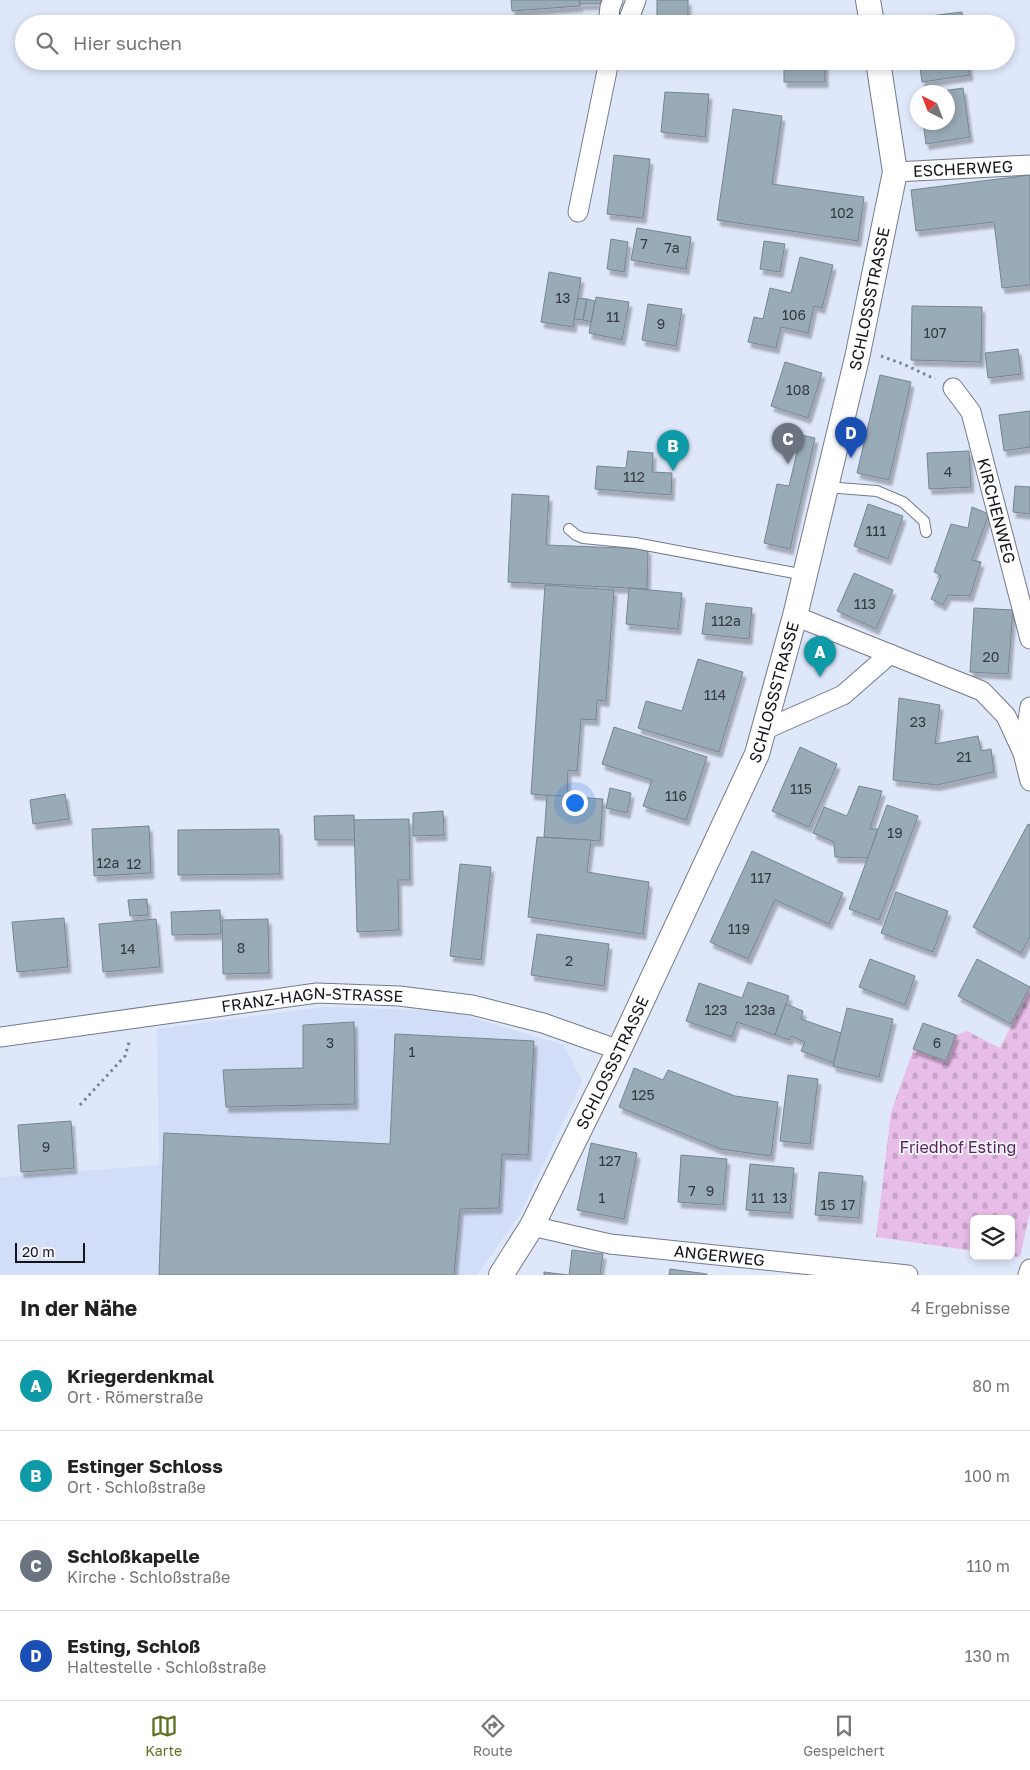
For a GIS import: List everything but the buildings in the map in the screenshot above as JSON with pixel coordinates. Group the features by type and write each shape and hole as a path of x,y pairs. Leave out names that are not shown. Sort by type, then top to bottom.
{"street":[{"path":"609,15 613,0"},
{"path":"630,15 636,0"},
{"path":"868,0 870,15"},
{"path":"578,212 607,70"},
{"name":"SCHLOSSSTRASSE","path":"500,1275 532,1226 619,1050 753,763 764,730 795,616 859,348 895,172 879,70"},
{"name":"ESCHERWEG","path":"895,172 1030,165"},
{"name":"KIRCHENWEG","path":"953,388 971,412 1030,638"},
{"path":"795,616 982,691 1006,716 1023,753 1030,781"},
{"path":"764,730 843,695 890,654"},
{"path":"1023,753 1030,707"},
{"name":"FRANZ-HAGN-STRASSE","path":"0,1037 317,993 399,996 472,1005 543,1024 619,1050"},
{"name":"ANGERWEG","path":"532,1226 610,1244 908,1275"},
{"path":"1028,1275 1030,1269"}],"lane":[{"path":"826,487 877,491 903,502 924,521 926,532"},
{"path":"569,528 576,535 583,538 636,543 805,575"}],"path":[{"path":"859,348 903,364 953,388"},
{"path":"80,1105 125,1056 136,1018"}],"shaded area":[{"path":"322,1007 450,1011 564,1045 582,1081 520,1214 477,1275 0,1275 0,1177 159,1165 157,1029"}],"green space":[{"name":"Friedhof Esting","path":"1030,989 1030,1212 1020,1257 1015,1256 1015,1215 970,1215 970,1250 876,1237 891,1112 923,1023 956,1035 967,1031 1000,1048"}],"place":[{"name":"Esting, Schloß","path":"851,458"},
{"name":"Schloßkapelle","path":"788,464"},
{"name":"Estinger Schloss","path":"673,471"},
{"name":"Kriegerdenkmal","path":"820,677"}]}
